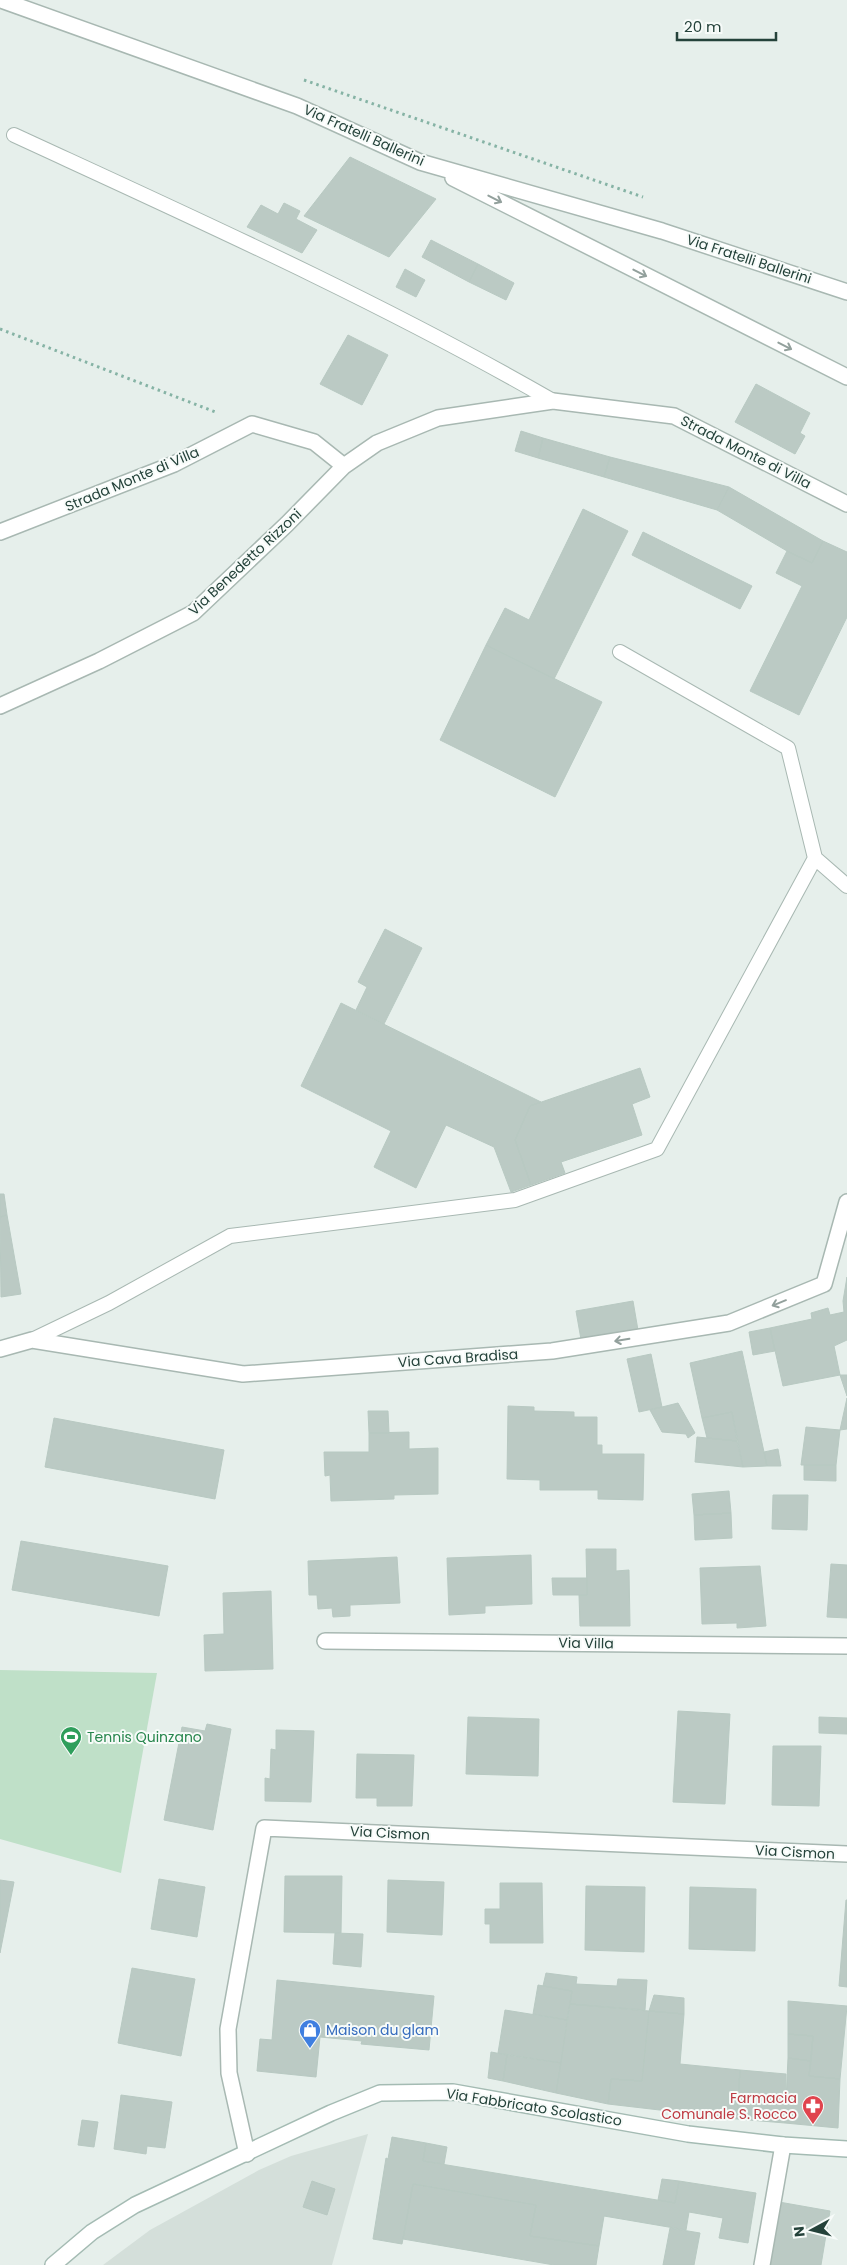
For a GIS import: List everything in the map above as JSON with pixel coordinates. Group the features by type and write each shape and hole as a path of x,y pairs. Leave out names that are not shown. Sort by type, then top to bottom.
{"street":[{"name":"Via Fratelli Ballerini","path":"1,0 297,106 420,162 662,231 847,292"},
{"path":"420,162 847,377"},
{"name":"Strada Monte di Villa","path":"344,466 377,443 438,418 553,401 674,416 847,504"},
{"path":"252,424 314,442 344,466"},
{"name":"Strada Monte di Villa","path":"0,532 174,464 252,424"},
{"name":"Via Benedetto Rizzoni","path":"0,706 99,661 193,613 287,524 344,466"},
{"name":"Via Cava Bradisa","path":"0,1349 32,1340 243,1374 552,1351 729,1323 824,1284 847,1202"},
{"name":"Via Villa","path":"325,1641 847,1646"},
{"name":"Via Cismon","path":"247,2154 229,2073 228,2029 264,1828 847,1854"},
{"name":"Via Fabbricato Scolastico","path":"53,2265 92,2232 135,2205 331,2113 380,2093 453,2092 688,2134 847,2149"},
{"path":"762,2265 783,2144"}],"lane":[{"path":"14,135 288,262 471,354 553,401"},
{"path":"620,652 788,748 816,858 847,886"},
{"path":"32,1340 109,1303 230,1236 515,1200 657,1149 816,858"}],"path":[{"path":"298,77 649,200"},
{"path":"0,328 195,406 252,424"}],"shaded area":[{"path":"368,2134 332,2265 103,2265 150,2230 259,2170 291,2156"}],"green space":[{"name":"Tennis Quinzano","path":"0,1670 157,1673 121,1873 0,1839"}],"building":[{"path":"350,157 436,199 389,257 304,216"},
{"path":"284,203 300,211 296,219 317,230 302,253 247,227 261,205 278,214"},
{"path":"431,240 478,264 469,282 422,257"},
{"path":"478,264 514,283 506,300 469,282"},
{"path":"405,269 425,280 416,297 396,287"},
{"path":"348,335 388,355 362,405 320,384"},
{"path":"756,384 810,413 800,433 805,436 795,454 735,422"},
{"path":"521,431 543,438 538,458 515,451"},
{"path":"543,438 610,457 604,477 538,458"},
{"path":"610,457 729,487 717,510 604,477"},
{"path":"729,487 823,541 812,563 787,551 717,510"},
{"path":"583,509 628,531 554,679 486,645 505,608 529,620"},
{"path":"643,532 752,586 740,609 632,555"},
{"path":"823,541 847,552 847,617 799,715 750,691 802,586 776,573 787,551 812,563"},
{"path":"486,645 602,702 555,797 440,740"},
{"path":"385,929 422,948 384,1024 356,1010 367,987 358,982"},
{"path":"341,1003 541,1102 530,1106 515,1140 531,1185 511,1192 494,1147 446,1125 416,1188 374,1167 391,1131 301,1086"},
{"path":"640,1068 650,1097 632,1104 642,1135 561,1162 565,1173 531,1185 515,1140 530,1106"},
{"path":"0,1194 4,1194 7,1215 0,1217"},
{"path":"7,1215 21,1294 1,1297 0,1217"},
{"path":"847,1277 847,1340 834,1346 840,1375 783,1386 770,1328 812,1319 811,1313 828,1308 830,1315 844,1312 843,1301"},
{"path":"633,1301 639,1336 582,1345 576,1311"},
{"path":"770,1328 775,1351 753,1355 749,1332"},
{"path":"742,1351 767,1466 743,1467 732,1412 702,1418 690,1363"},
{"path":"651,1354 662,1407 639,1412 627,1359"},
{"path":"840,1375 847,1375 847,1396"},
{"path":"847,1398 847,1429 840,1430"},
{"path":"678,1403 695,1433 688,1438 686,1434 662,1432 650,1410"},
{"path":"508,1406 534,1407 534,1411 574,1412 574,1417 597,1417 597,1445 602,1445 602,1454 644,1454 643,1500 598,1499 598,1490 540,1490 540,1480 507,1479"},
{"path":"368,1411 388,1411 389,1433 369,1433"},
{"path":"732,1412 737,1441 707,1438 702,1418"},
{"path":"54,1418 224,1450 215,1499 45,1467"},
{"path":"806,1427 840,1430 836,1465 801,1465"},
{"path":"409,1432 409,1449 438,1448 438,1494 394,1495 394,1499 331,1501 330,1475 325,1476 324,1452 369,1452 369,1433"},
{"path":"697,1437 737,1441 743,1467 695,1462"},
{"path":"778,1449 781,1466 767,1466 764,1452"},
{"path":"804,1465 836,1465 836,1481 804,1480"},
{"path":"729,1491 731,1513 694,1515 692,1494"},
{"path":"773,1495 808,1495 807,1530 772,1529"},
{"path":"731,1513 732,1538 695,1540 694,1515"},
{"path":"21,1541 168,1566 159,1616 12,1590"},
{"path":"586,1549 616,1549 616,1571 629,1570 630,1626 580,1626 579,1595 587,1595"},
{"path":"531,1555 532,1604 485,1606 485,1613 449,1615 447,1558"},
{"path":"397,1557 400,1603 350,1605 350,1616 333,1617 332,1608 318,1609 317,1595 309,1595 308,1561"},
{"path":"831,1564 847,1565 847,1618 827,1617"},
{"path":"760,1566 766,1626 737,1628 737,1623 702,1624 700,1568"},
{"path":"552,1578 587,1578 587,1595 553,1595"},
{"path":"271,1591 273,1669 205,1671 204,1635 224,1634 223,1593"},
{"path":"678,1711 730,1714 725,1804 673,1802"},
{"path":"468,1717 539,1719 538,1776 466,1774"},
{"path":"819,1717 847,1718 847,1734 819,1733"},
{"path":"207,1724 231,1729 213,1830 164,1820 182,1727 205,1731"},
{"path":"276,1730 314,1731 311,1802 265,1801 265,1778 270,1779 271,1749 276,1750"},
{"path":"773,1746 821,1746 819,1806 772,1805"},
{"path":"357,1754 414,1755 412,1806 377,1806 377,1798 356,1798"},
{"path":"285,1876 342,1876 341,1933 284,1932"},
{"path":"159,1879 205,1887 197,1937 151,1929"},
{"path":"0,1880 14,1882 0,1953"},
{"path":"388,1880 444,1882 442,1935 387,1932"},
{"path":"500,1883 542,1883 543,1943 490,1943 490,1924 485,1924 485,1909 500,1909"},
{"path":"586,1886 645,1887 644,1952 585,1950"},
{"path":"690,1887 756,1889 755,1951 689,1949"},
{"path":"847,1900 847,1987 839,1986"},
{"path":"335,1933 363,1934 361,1967 333,1964"},
{"path":"132,1968 195,1979 181,2056 118,2043"},
{"path":"546,1973 577,1977 576,1984 617,1986 618,1979 647,1980 645,2010 570,2004 572,1991 543,1986"},
{"path":"277,1980 434,1996 429,2050 361,2044 362,2041 320,2037 316,2077 257,2071 260,2039 272,2040"},
{"path":"538,1985 572,1991 567,2020 533,2014"},
{"path":"654,1995 684,1998 684,2014 649,2011"},
{"path":"788,2001 847,2006 840,2079 809,2076 813,2036 788,2034"},
{"path":"570,2004 649,2011 642,2081 611,2079 608,2104 556,2093"},
{"path":"505,2010 567,2020 561,2063 498,2053"},
{"path":"649,2011 684,2014 680,2064 740,2070 737,2119 608,2104 611,2079 642,2081"},
{"path":"788,2034 813,2036 811,2061 788,2058"},
{"path":"491,2052 507,2055 503,2081 488,2078"},
{"path":"507,2055 561,2063 556,2093 503,2081"},
{"path":"788,2058 811,2061 809,2076 840,2079 838,2128 785,2123"},
{"path":"740,2070 786,2074 785,2123 737,2119"},
{"path":"121,2095 172,2102 165,2148 147,2146 146,2154 114,2149"},
{"path":"82,2120 98,2122 94,2147 78,2145"},
{"path":"392,2137 426,2143 423,2161 675,2203 679,2181 756,2193 748,2243 719,2238 723,2218 689,2212 686,2230 604,2216 599,2246 530,2236 536,2205 413,2184 402,2244 373,2239 386,2158 388,2159"},
{"path":"426,2143 447,2147 444,2164 423,2161"},
{"path":"662,2179 679,2181 675,2203 658,2200"},
{"path":"312,2181 335,2189 327,2215 303,2207"},
{"path":"413,2184 536,2205 530,2236 599,2246 596,2265 554,2265 403,2239"},
{"path":"779,2202 830,2211 821,2265 768,2265"},
{"path":"670,2228 700,2233 694,2265 663,2265"}],"place":[{"name":"Tennis Quinzano","path":"71,1756"},
{"name":"Maison du glam","path":"310,2049"},
{"name":"Farmacia Comunale S. Rocco","path":"813,2125"}]}
